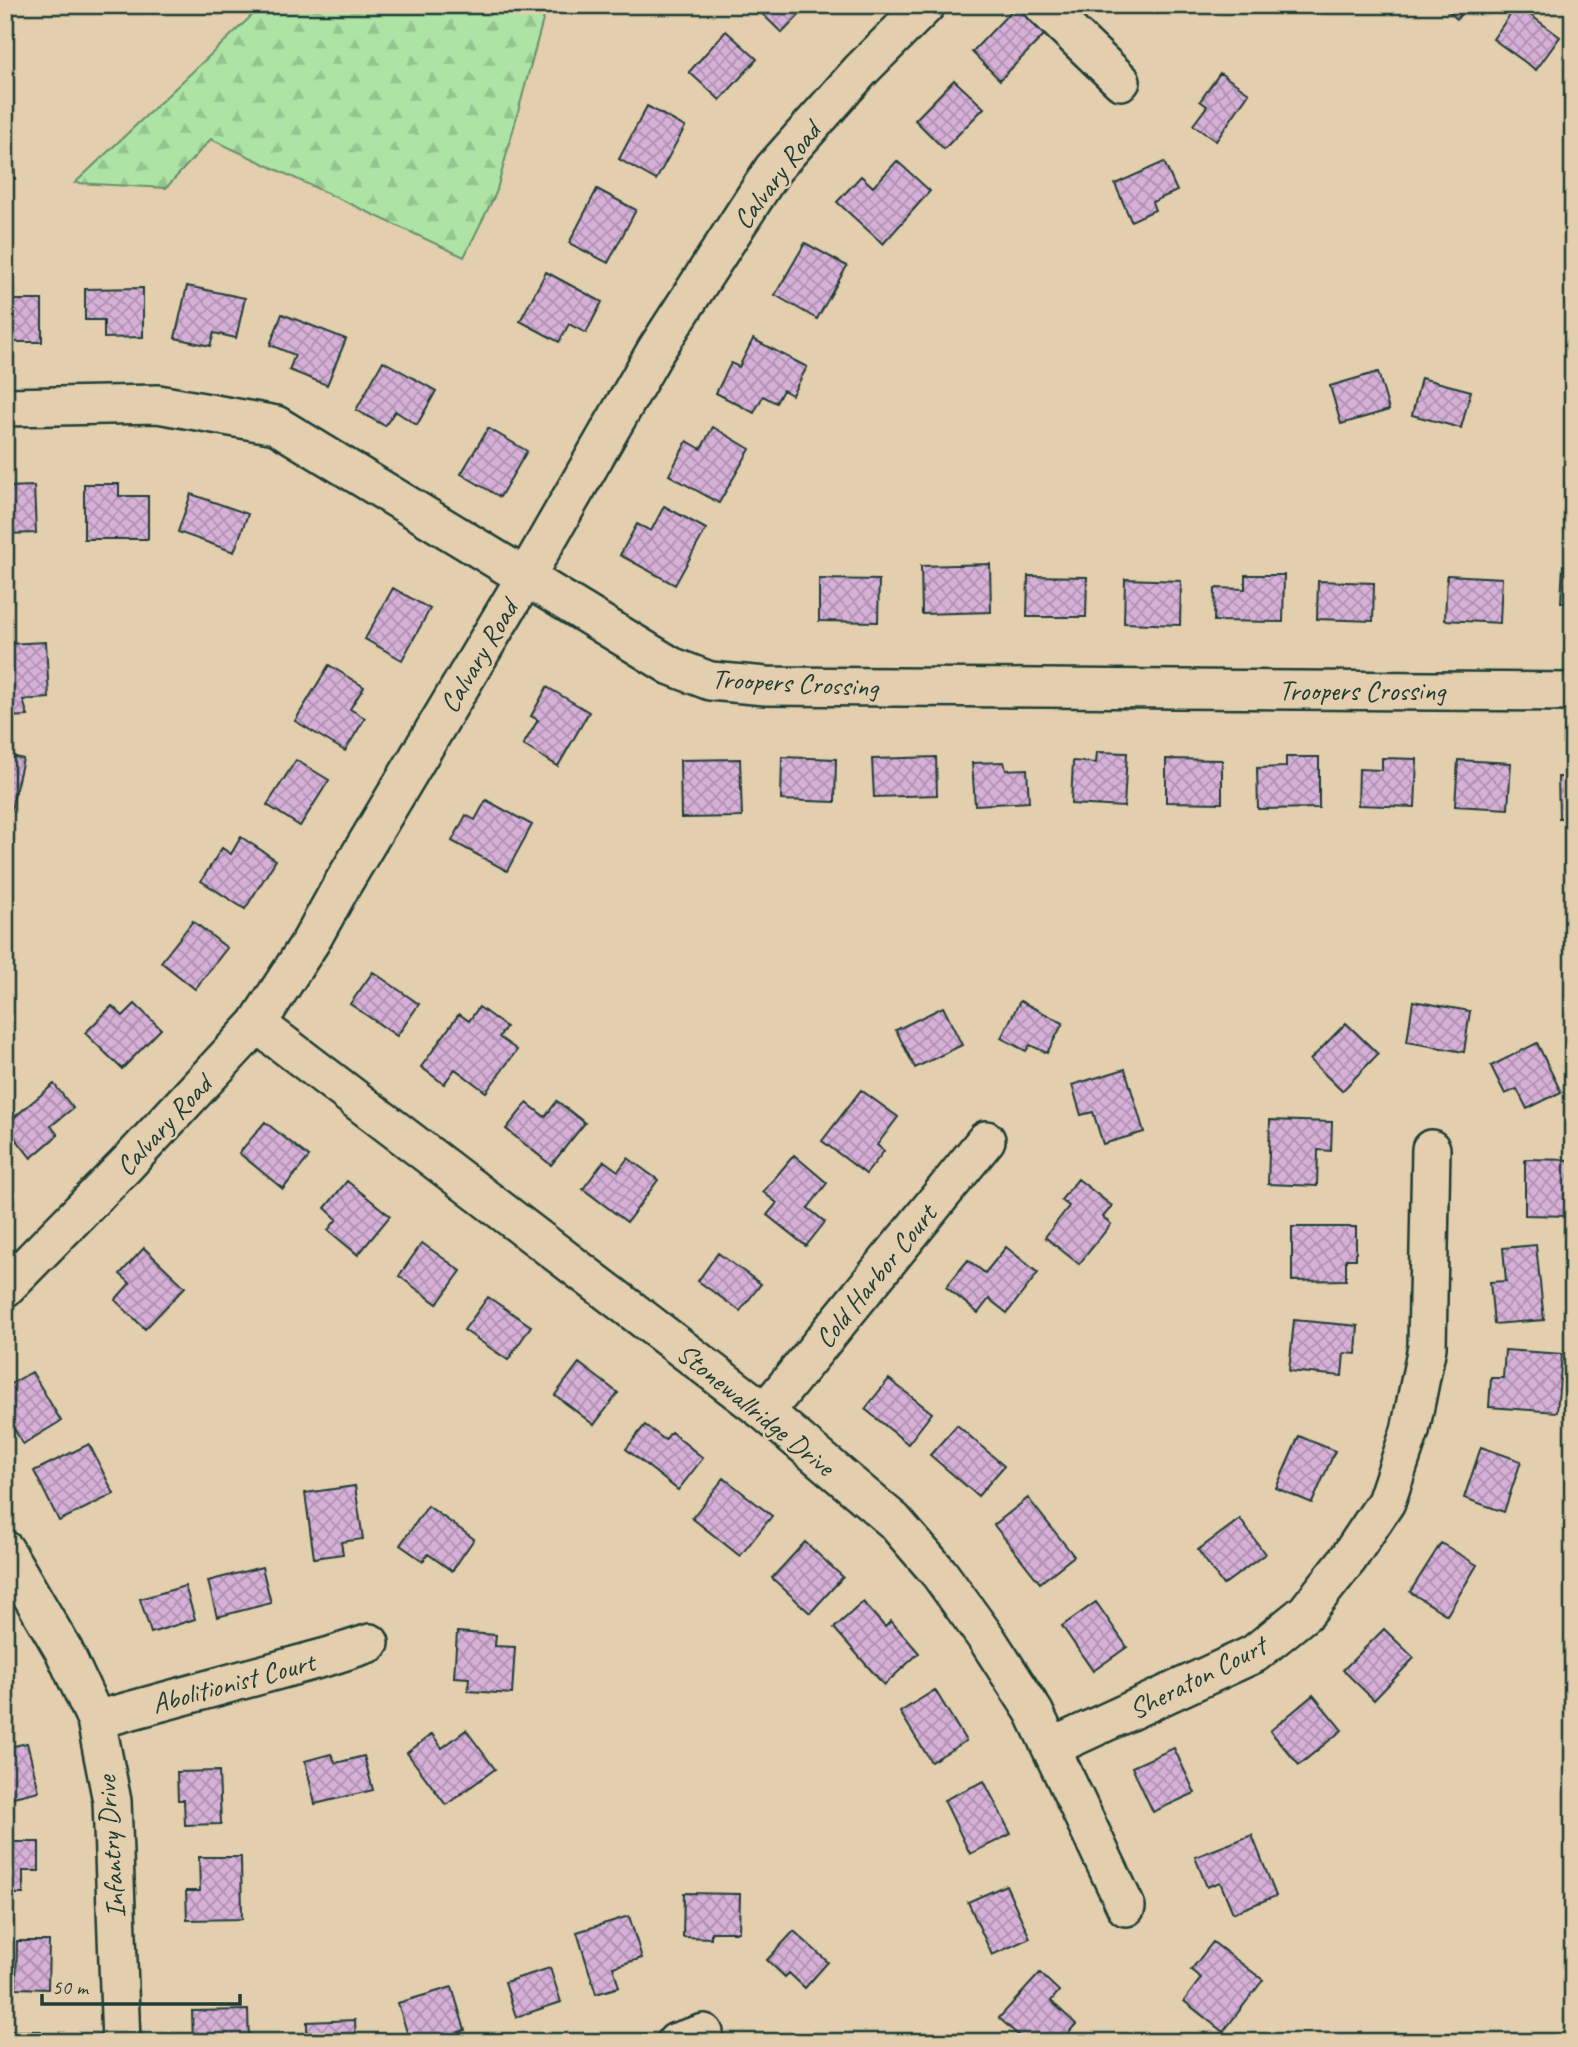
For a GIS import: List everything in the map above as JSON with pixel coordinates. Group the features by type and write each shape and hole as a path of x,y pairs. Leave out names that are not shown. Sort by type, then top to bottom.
{"street":[{"name":"Calvary Road","path":"5,1288 126,1165 257,1024 312,941 342,885 525,578 656,350 773,169 861,70 926,5"},
{"path":"1042,5 1121,81"},
{"name":"Troopers Crossing","path":"5,407 158,404 276,425 671,666 710,681 779,686 1573,692"},
{"name":"Stonewallridge Drive","path":"257,1024 765,1412 894,1521 939,1573 987,1639 1034,1712 1126,1908"},
{"name":"Cold Harbor Court","path":"765,1412 985,1140"},
{"name":"Sheraton Court","path":"1052,1747 1254,1654 1306,1612 1348,1559 1386,1502 1410,1431 1427,1347 1431,1149"},
{"name":"Infantry Drive","path":"5,1550 64,1651 96,1720 112,1801 121,2042"},
{"name":"Abolitionist Court","path":"96,1720 370,1643"}],"green space":[{"path":"263,5 547,5 496,193 464,257 211,139 166,188 75,183"}],"building":[{"path":"753,5 809,5 782,33"},
{"path":"1017,5 1021,5 1048,31 1000,80 972,52"},
{"path":"1441,5 1468,5 1457,19"},
{"path":"1517,5 1560,37 1536,70 1493,39"},
{"path":"726,31 757,59 720,100 689,72"},
{"path":"1220,73 1249,93 1216,141 1193,125 1207,106 1200,101"},
{"path":"954,80 984,108 944,149 915,120"},
{"path":"647,106 685,127 656,180 619,159"},
{"path":"5,116 12,116 15,179 5,179"},
{"path":"897,161 930,191 883,244 837,202 861,176 873,187"},
{"path":"1164,162 1177,191 1152,202 1155,210 1131,221 1115,184"},
{"path":"597,189 636,210 608,263 569,243"},
{"path":"805,243 847,266 817,319 775,295"},
{"path":"546,272 602,302 586,333 569,324 559,342 520,321"},
{"path":"187,286 245,298 236,338 214,333 210,346 175,338"},
{"path":"143,288 143,337 104,338 104,320 85,320 85,289"},
{"path":"5,300 42,300 42,342 5,342"},
{"path":"282,314 346,339 327,385 289,370 295,355 270,345"},
{"path":"753,339 807,367 792,395 783,390 776,403 763,396 754,413 716,393 731,363 739,367"},
{"path":"383,361 436,391 417,425 395,411 385,426 356,410"},
{"path":"1378,372 1389,410 1341,424 1330,386"},
{"path":"1421,378 1471,391 1461,428 1412,415"},
{"path":"713,427 750,449 719,503 669,475 687,441 701,449"},
{"path":"488,428 527,451 500,497 461,474"},
{"path":"84,484 119,484 119,496 148,496 148,539 84,539"},
{"path":"34,486 36,533 5,534 5,487"},
{"path":"191,494 248,514 234,552 178,532"},
{"path":"664,506 706,529 675,585 620,555 637,524 651,531"},
{"path":"990,564 991,612 922,614 921,566"},
{"path":"1563,565 1573,565 1573,603 1561,602"},
{"path":"1245,575 1284,575 1283,622 1214,621 1215,588 1245,589"},
{"path":"1447,575 1502,578 1500,623 1445,620"},
{"path":"1028,576 1087,577 1086,617 1027,617"},
{"path":"819,579 879,580 878,622 819,621"},
{"path":"1125,579 1181,581 1180,625 1124,623"},
{"path":"1318,581 1374,583 1373,621 1317,619"},
{"path":"393,588 430,609 402,660 365,639"},
{"path":"46,642 49,698 23,700 28,716 5,717 5,644"},
{"path":"329,665 364,687 350,709 365,718 345,751 295,721"},
{"path":"547,687 589,712 558,766 523,745 538,720 531,716"},
{"path":"1097,752 1127,753 1124,807 1071,804 1073,761 1096,763"},
{"path":"5,754 23,759 11,810 5,809"},
{"path":"782,757 836,759 835,802 781,800"},
{"path":"936,757 937,795 874,797 872,759"},
{"path":"1286,757 1319,757 1319,808 1258,809 1257,768 1286,767"},
{"path":"1382,758 1417,759 1415,807 1358,805 1359,769 1382,770"},
{"path":"740,759 742,817 681,818 680,760"},
{"path":"1166,759 1222,760 1222,803 1166,802"},
{"path":"296,760 329,780 300,826 267,805"},
{"path":"1458,760 1511,763 1508,809 1455,806"},
{"path":"1004,762 1006,770 1027,769 1029,802 975,805 972,763"},
{"path":"1558,777 1573,777 1573,818 1559,818"},
{"path":"486,800 532,825 507,871 452,841 466,815 475,820"},
{"path":"241,837 276,860 245,909 201,881 222,848 231,854"},
{"path":"193,921 227,948 195,989 161,962"},
{"path":"373,972 419,1004 397,1036 350,1004"},
{"path":"1020,1001 1063,1023 1047,1053 1030,1045 1026,1051 1001,1038"},
{"path":"1413,1001 1470,1011 1464,1052 1407,1042"},
{"path":"135,1004 161,1029 122,1069 85,1033 112,1006 123,1016"},
{"path":"479,1007 506,1027 499,1037 517,1050 486,1092 455,1069 444,1084 421,1067 459,1014 469,1021"},
{"path":"943,1007 962,1045 915,1068 896,1030"},
{"path":"1346,1023 1378,1054 1342,1091 1310,1060"},
{"path":"1537,1043 1561,1092 1527,1109 1517,1089 1505,1094 1491,1066"},
{"path":"1125,1069 1144,1132 1103,1144 1093,1112 1081,1115 1072,1085"},
{"path":"54,1084 73,1108 51,1126 58,1135 31,1158 5,1125"},
{"path":"861,1090 898,1117 877,1145 884,1151 866,1174 822,1141"},
{"path":"557,1101 585,1123 551,1165 506,1129 527,1103 545,1117"},
{"path":"1270,1120 1332,1122 1331,1151 1318,1150 1317,1186 1268,1184"},
{"path":"265,1122 309,1157 283,1189 239,1153"},
{"path":"794,1155 827,1183 808,1208 825,1222 806,1246 767,1215 777,1203 763,1192"},
{"path":"628,1158 658,1180 627,1222 583,1189 604,1161 618,1171"},
{"path":"1525,1159 1572,1160 1571,1216 1525,1215"},
{"path":"1078,1179 1112,1206 1103,1217 1111,1224 1079,1264 1045,1237 1069,1206 1061,1200"},
{"path":"347,1181 390,1216 358,1255 328,1230 337,1219 325,1208"},
{"path":"1292,1227 1356,1227 1356,1259 1346,1259 1346,1280 1292,1281"},
{"path":"422,1243 461,1271 437,1304 399,1276"},
{"path":"1536,1245 1544,1320 1494,1324 1490,1282 1506,1281 1503,1248"},
{"path":"1006,1247 1038,1273 1007,1313 989,1299 978,1313 946,1287 968,1260 985,1273"},
{"path":"144,1248 185,1287 145,1329 115,1300 130,1283 120,1274"},
{"path":"718,1253 761,1284 740,1311 698,1281"},
{"path":"488,1297 531,1326 508,1360 464,1330"},
{"path":"1294,1320 1358,1326 1356,1354 1344,1353 1342,1376 1289,1371"},
{"path":"1505,1350 1562,1354 1557,1412 1489,1407 1491,1378 1503,1378"},
{"path":"579,1363 618,1393 594,1425 555,1395"},
{"path":"32,1372 61,1421 23,1444 13,1427 5,1431 5,1387"},
{"path":"889,1379 932,1413 908,1444 865,1409"},
{"path":"645,1425 665,1440 671,1432 703,1458 678,1490 626,1449"},
{"path":"957,1425 1004,1466 978,1496 930,1455"},
{"path":"1299,1436 1335,1451 1312,1503 1276,1488"},
{"path":"89,1444 114,1494 59,1521 34,1471"},
{"path":"1481,1447 1521,1461 1504,1512 1464,1498"},
{"path":"724,1478 772,1516 740,1556 692,1518"},
{"path":"355,1486 363,1539 341,1542 343,1554 314,1558 305,1493"},
{"path":"1028,1498 1074,1556 1040,1583 994,1525"},
{"path":"428,1506 474,1539 452,1571 428,1554 423,1561 400,1545"},
{"path":"1240,1519 1265,1554 1223,1585 1198,1550"},
{"path":"805,1542 843,1577 810,1613 772,1578"},
{"path":"1441,1543 1477,1565 1447,1615 1410,1592"},
{"path":"262,1567 271,1603 217,1617 208,1581"},
{"path":"185,1586 195,1619 151,1633 140,1599"},
{"path":"863,1602 885,1627 891,1621 919,1653 884,1685 834,1628"},
{"path":"1096,1602 1127,1647 1093,1671 1062,1626"},
{"path":"1384,1629 1414,1658 1374,1700 1343,1670"},
{"path":"457,1632 496,1635 495,1646 515,1647 512,1694 468,1691 469,1678 454,1677"},
{"path":"935,1690 966,1741 931,1762 900,1712"},
{"path":"1313,1695 1342,1730 1299,1765 1270,1731"},
{"path":"466,1730 495,1769 446,1805 407,1753 432,1734 442,1748"},
{"path":"27,1743 39,1791 5,1799 5,1748"},
{"path":"1174,1748 1195,1793 1153,1812 1132,1767"},
{"path":"331,1754 336,1763 364,1756 373,1790 315,1804 305,1761"},
{"path":"219,1771 221,1824 185,1825 184,1800 178,1800 177,1772"},
{"path":"984,1781 1011,1834 970,1854 944,1800"},
{"path":"1252,1835 1276,1896 1233,1913 1220,1882 1207,1887 1195,1857"},
{"path":"5,1842 39,1842 39,1871 23,1871 23,1894 5,1894"},
{"path":"199,1857 241,1857 242,1919 187,1920 186,1891 200,1891"},
{"path":"1006,1885 1030,1938 992,1955 968,1902"},
{"path":"684,1893 740,1894 739,1932 711,1932 711,1938 683,1937"},
{"path":"629,1916 642,1958 613,1967 619,1987 596,1994 577,1932"},
{"path":"794,1931 828,1962 805,1988 789,1973 785,1977 767,1960"},
{"path":"17,1941 49,1941 48,1989 16,1988"},
{"path":"1213,1942 1263,1980 1223,2032 1184,2001 1201,1978 1191,1970"},
{"path":"550,1968 561,2002 516,2017 505,1982"},
{"path":"1040,1973 1059,1991 1051,2001 1076,2024 1060,2042 1026,2042 999,2018"},
{"path":"452,1987 465,2030 438,2039 436,2034 410,2042 398,2003"},
{"path":"248,2010 249,2042 193,2042 192,2011"},
{"path":"355,2020 356,2042 307,2042 307,2022"},
{"path":"5,2031 41,2031 41,2042 5,2042"}]}
